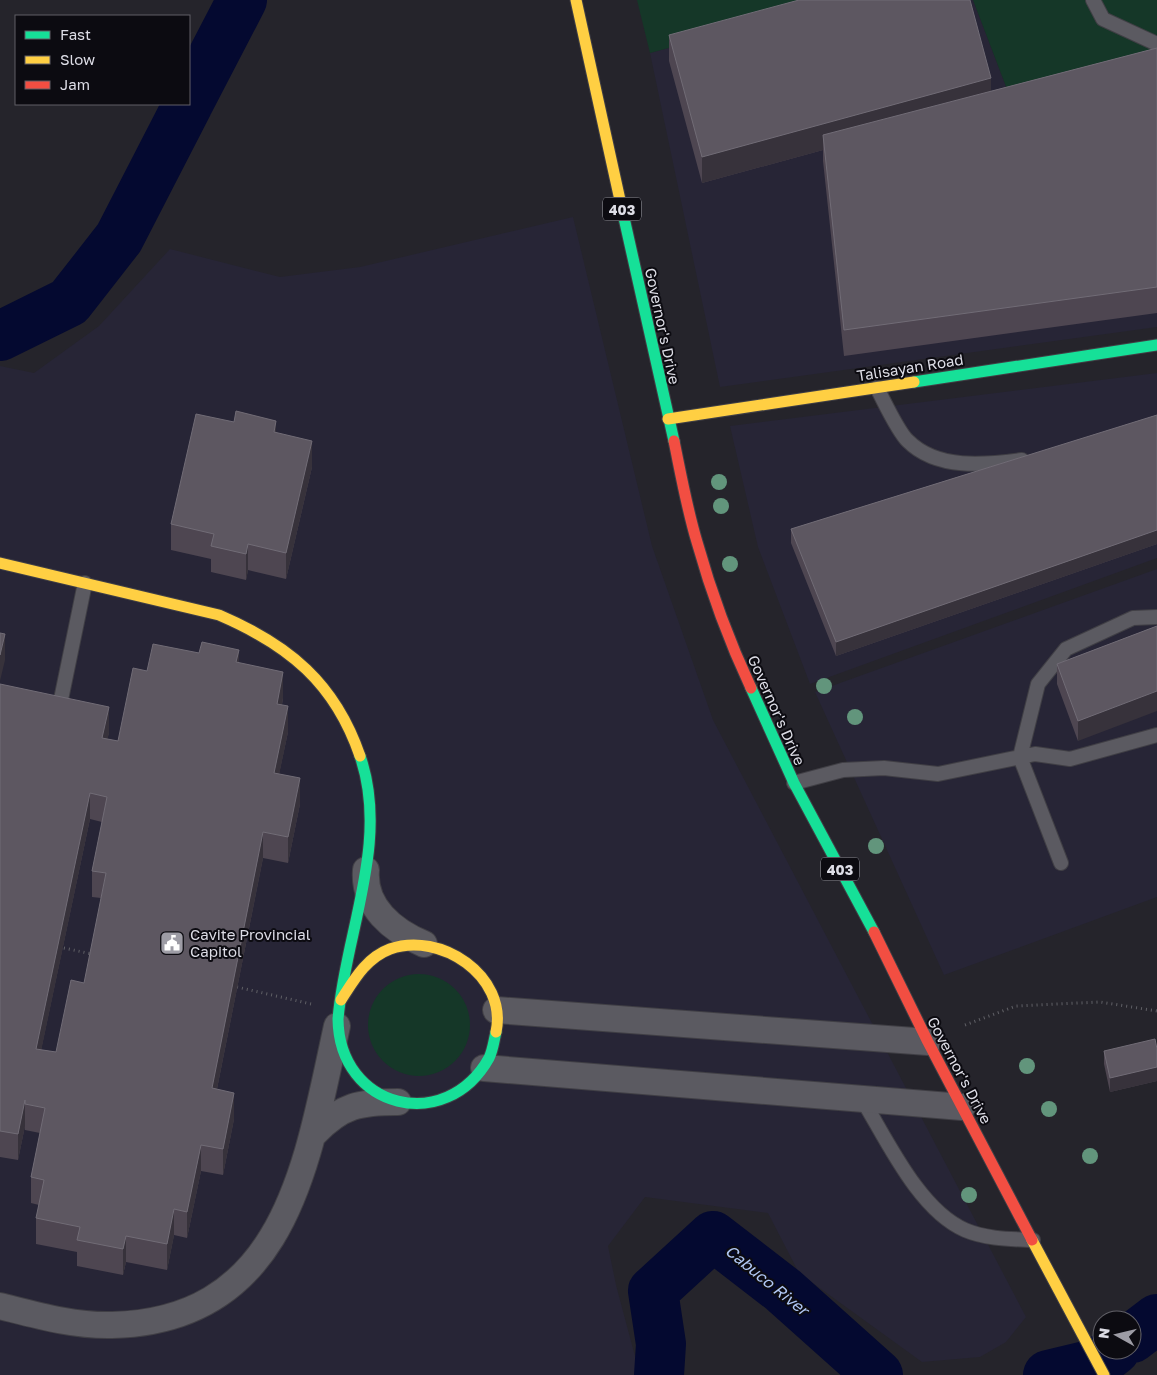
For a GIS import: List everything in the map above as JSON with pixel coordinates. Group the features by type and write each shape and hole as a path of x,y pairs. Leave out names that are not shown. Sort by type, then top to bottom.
{"main road":[{"name":"Governor's Drive","path":"576,0 668,418 707,576 737,658 794,783 1104,1375"},
{"name":"Talisayan Road","path":"668,418 1157,346"},
{"path":"0,563 198,609 239,622 278,644 296,657 315,676 342,713 359,750 368,794 366,865 339,1012 343,1054 352,1070 372,1090 398,1102 417,1104 446,1098 471,1083 484,1068 496,1040 496,1010 488,985 472,965 450,950 424,944 397,946 373,957 354,976 339,1012"}],"street":[{"path":"366,865 367,886 371,898 381,914 395,929 424,944"},
{"path":"496,1010 928,1042"},
{"path":"0,1306 67,1321 111,1325 160,1319 185,1312 208,1301 233,1284 257,1260 277,1232 293,1199 315,1133 339,1012"},
{"path":"484,1068 962,1107"},
{"path":"315,1133 329,1118 345,1108 364,1103 398,1102"}],"lane":[{"path":"1092,0 1103,19 1157,44"},
{"path":"877,388 907,441 930,456 959,463 990,465 1034,458"},
{"path":"56,722 85,583"},
{"path":"1061,863 1020,757 1038,684 1066,649 1133,618 1157,617"},
{"path":"794,783 843,770 884,768 938,774 1035,754 1070,759 1157,735"},
{"path":"862,1099 911,1178 941,1215 953,1224 978,1234 1033,1240"}],"path":[{"path":"57,946 94,955"},
{"path":"237,987 339,1012"},
{"path":"965,1026 1016,1006 1100,1002 1157,1011"}],"shaded area":[{"path":"847,0 973,0 1010,97 1157,55 1157,327 720,387 650,53"},
{"path":"573,217 652,546 713,720 1026,1317 1006,1342 980,1357 922,1362 799,1273 768,1213 645,1197 608,1246 616,1285 640,1375 0,1375 0,366 34,373 99,326 170,249 280,277 360,267"},
{"path":"1157,373 1157,558 810,684 758,547 730,426"},
{"path":"1157,569 1157,897 944,975 815,692"}],"green space":[{"path":"637,0 847,0 650,53"},
{"path":"973,0 1157,0 1157,55 1010,97"},
{"path":"419,974 439,978 455,989 466,1005 470,1025 466,1045 455,1061 439,1072 419,1076 399,1072 383,1061 372,1045 368,1025 372,1005 383,989 399,978"}],"building":[{"path":"799,0 970,0 991,78 702,157 669,35"},
{"path":"1157,48 1157,287 844,330 823,135"},
{"path":"236,411 276,421 274,432 312,441 286,553 248,544 246,554 211,546 214,534 171,524 196,414 234,422"},
{"path":"1157,415 1157,530 836,642 791,529"},
{"path":"1157,626 1157,691 1078,721 1057,664"},
{"path":"0,633 5,634 0,655"},
{"name":"Cavite Provincial Capitol","path":"202,642 239,650 236,662 283,672 277,704 288,706 274,773 300,778 288,837 263,832 212,1088 234,1093 223,1149 201,1145 187,1212 174,1209 167,1244 126,1236 123,1249 77,1240 80,1227 36,1218 44,1180 31,1177 45,1108 25,1104 25,1100 18,1134 0,1131 0,684 109,707 102,738 118,741 133,668 147,671 153,644 199,653","holes":["90,793 107,797 92,871 106,873 84,983 71,980 56,1052 36,1049"]},
{"path":"1155,1039 1157,1067 1110,1078 1104,1051"}],"waterway":[{"path":"190,100 242,0"},
{"path":"0,336 69,302 119,238 187,105"},
{"name":"Cabuco River","path":"659,1375 661,1344 653,1291 713,1236 783,1290 878,1375"},
{"name":"Cabuco River","path":"1142,1330 1157,1319"},
{"name":"Cabuco River","path":"1048,1375 1098,1363 1102,1360"}],"traffic: fast":[{"path":"620,200 674,441"},
{"path":"914,382 1157,345"},
{"path":"751,688 794,783 874,932"},
{"path":"360,756 368,789 370,821 368,855 363,888 342,987 338,1019 343,1050 356,1074 375,1091 398,1101 423,1103 447,1097 470,1082 489,1058 496,1032"}],"traffic: slow":[{"path":"576,0 620,200"},
{"path":"668,419 914,382"},
{"path":"0,563 219,615 267,639 306,669 323,687 350,730 360,756"},
{"path":"341,1000 361,970 382,953 390,949 409,945 429,946 449,953 466,963 481,976 492,993 497,1012 496,1032"},
{"path":"1032,1240 1104,1375"}],"traffic: jam":[{"path":"674,441 687,505 702,561 714,598 751,688"},
{"path":"874,932 928,1042 1032,1240"}],"place":[{"name":"Cavite Provincial Capitol","path":"172,943"}]}
